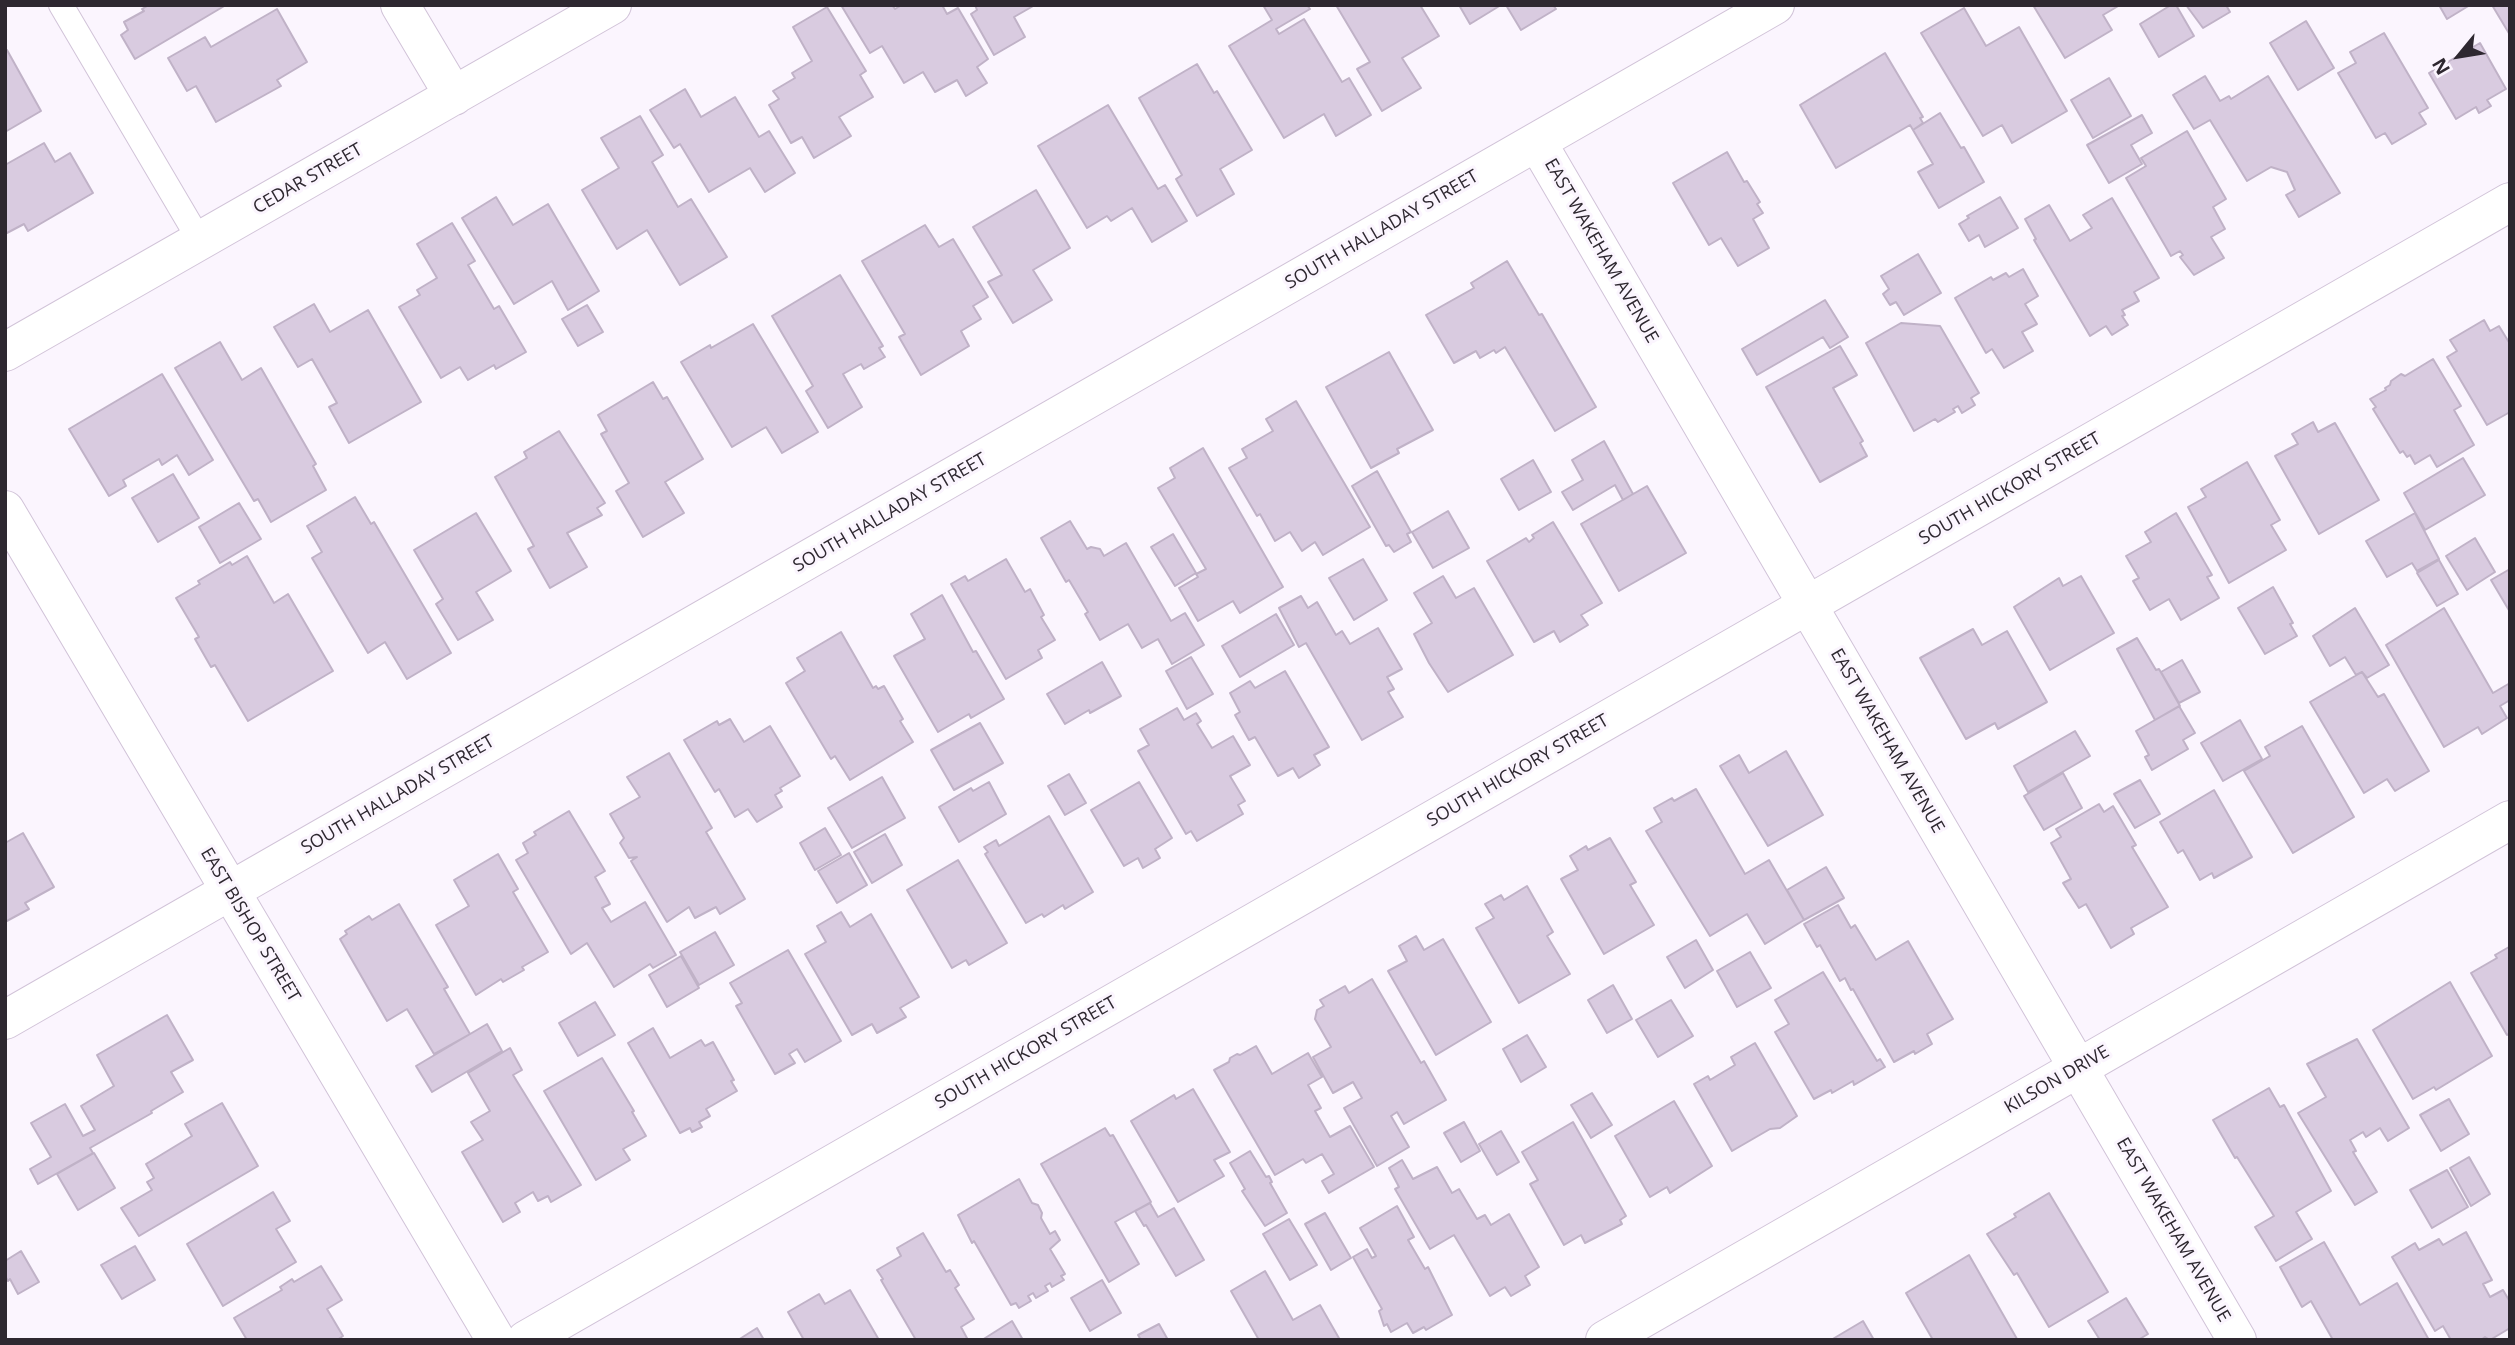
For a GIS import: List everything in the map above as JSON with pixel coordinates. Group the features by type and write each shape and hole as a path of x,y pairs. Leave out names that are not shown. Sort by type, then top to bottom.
{"street":[{"path":"400,5 454,96"},
{"name":"CEDAR STREET","path":"5,352 612,5"},
{"name":"SOUTH HALLADAY STREET","path":"5,1020 1775,5"},
{"name":"EAST WAKEHAM AVENUE","path":"1537,142 2237,1340"},
{"name":"SOUTH HICKORY STREET","path":"526,1340 2510,202"},
{"name":"EAST BISHOP STREET","path":"5,510 496,1340"},
{"name":"KILSON DRIVE","path":"1605,1340 2510,820"}],"lane":[{"path":"61,5 200,241"}],"building":[{"path":"149,5 226,5 135,59 121,35 128,30 124,22 144,11 142,9"},
{"path":"841,5 892,5 895,9 902,5 942,5 947,14 958,8 988,59 977,67 987,83 966,96 957,80 935,92 923,72 904,83 882,46 870,53"},
{"path":"975,5 1035,5 1014,17 1025,37 994,55 971,14 977,10"},
{"path":"1263,5 1307,5 1310,9 1276,29 1279,34 1304,19 1342,82 1349,78 1371,115 1336,136 1324,114 1284,138 1229,46 1272,20"},
{"path":"1336,5 1420,5 1439,36 1402,58 1421,88 1382,111 1357,69 1370,62"},
{"path":"1459,5 1501,5 1470,24"},
{"path":"1506,5 1553,5 1556,9 1521,30"},
{"path":"2033,5 2120,5 2103,15 2112,30 2065,58"},
{"path":"2171,5 2176,5 2194,36 2159,57 2140,24"},
{"path":"2186,5 2226,5 2230,12 2203,28"},
{"path":"2439,5 2470,5 2447,19"},
{"path":"2492,5 2510,5 2510,35"},
{"path":"827,7 866,71 860,75 873,97 839,117 851,136 814,158 802,137 791,143 769,105 779,99 773,91 795,78 792,73 812,61 793,27"},
{"path":"1964,8 1986,46 2019,27 2067,111 2012,143 2002,125 1983,136 1921,33"},
{"path":"277,9 307,62 277,80 281,86 216,122 196,86 187,91 168,58 205,37 211,47"},
{"path":"2306,21 2334,68 2298,90 2270,43"},
{"path":"2384,33 2428,108 2419,113 2426,124 2392,144 2385,133 2376,138 2338,73 2356,63 2350,52"},
{"path":"2480,43 2506,89 2487,100 2491,106 2479,113 2476,107 2456,119 2429,73"},
{"path":"7,50 41,111 5,132 5,51"},
{"path":"1885,53 1923,117 1920,118 1923,123 1913,130 1910,125 1836,168 1800,105"},
{"path":"1197,64 1214,93 1217,91 1252,150 1220,169 1234,194 1197,216 1176,179 1182,175 1139,98"},
{"path":"2205,76 2220,101 2229,96 2231,99 2268,76 2340,193 2299,217 2286,195 2295,190 2287,172 2271,167 2247,181 2210,120 2194,129 2173,95"},
{"path":"2109,78 2131,116 2093,138 2071,100"},
{"path":"685,89 701,117 735,97 759,137 769,131 795,173 765,192 750,168 709,192 680,144 674,148 650,110"},
{"path":"1108,105 1158,189 1165,185 1187,221 1152,242 1132,208 1111,221 1107,216 1087,228 1038,146"},
{"path":"1940,113 1984,182 1939,208 1918,172 1933,164 1913,130"},
{"path":"2142,115 2152,133 2131,145 2142,164 2109,183 2087,145"},
{"path":"640,116 663,155 652,162 678,207 691,199 727,257 680,285 647,230 617,249 582,190 619,168 601,138"},
{"path":"2187,131 2226,199 2213,207 2225,229 2211,237 2224,258 2194,275 2180,257 2183,255 2180,251 2171,256 2126,178 2146,166 2141,158"},
{"path":"44,143 55,162 70,153 93,193 28,231 24,224 5,234 5,165"},
{"path":"1727,152 1744,182 1747,181 1760,202 1757,204 1763,213 1753,219 1769,248 1738,266 1721,238 1709,245 1673,183"},
{"path":"1036,190 1070,248 1033,270 1052,300 1013,323 988,282 1002,275 973,227"},
{"path":"496,197 513,225 548,204 599,291 568,310 552,281 514,304 462,218"},
{"path":"2000,197 2018,228 1985,247 1979,235 1969,241 1959,224 1969,218 1967,216"},
{"path":"2112,198 2159,278 2134,292 2139,301 2122,310 2125,315 2122,316 2128,325 2112,335 2106,326 2090,336 2034,240 2036,239 2025,219 2049,205 2070,241 2092,228 2083,215"},
{"path":"452,223 475,261 468,265 494,309 499,306 526,352 496,369 494,365 468,380 460,367 441,378 399,307 420,295 417,290 437,278 417,244"},
{"path":"925,225 939,247 953,239 988,297 973,306 981,319 961,331 969,346 921,375 899,337 905,334 862,261"},
{"path":"1918,254 1941,293 1904,315 1896,302 1890,305 1883,294 1889,289 1881,276"},
{"path":"1507,261 1539,315 1542,314 1596,407 1555,431 1505,347 1480,358 1476,351 1454,363 1426,315 1474,288 1471,283"},
{"path":"2023,269 2038,296 2025,304 2037,324 2022,332 2033,351 2004,368 1992,349 1986,353 1955,298 1991,277 1993,280 2006,273 2009,277"},
{"path":"840,275 883,346 879,348 885,357 864,369 861,364 843,374 862,407 828,428 806,391 813,386 772,316"},
{"path":"1825,300 1848,337 1830,348 1823,337 1757,375 1742,349"},
{"path":"314,304 330,332 368,310 421,402 349,443 329,407 337,403 312,359 298,367 274,327"},
{"path":"587,305 603,332 578,346 562,319"},
{"path":"2484,320 2490,331 2499,326 2510,344 2510,412 2487,425 2447,357 2457,351 2450,340"},
{"path":"1901,323 1940,326 1979,393 1971,398 1975,405 1962,413 1958,406 1953,409 1955,412 1938,422 1935,419 1914,431 1866,343"},
{"path":"753,324 818,432 782,453 766,427 732,447 681,362"},
{"path":"220,342 242,380 261,368 316,464 313,466 326,490 271,522 258,499 254,501 175,368"},
{"path":"1840,346 1857,375 1833,388 1863,441 1860,443 1867,456 1820,482 1766,387"},
{"path":"1389,352 1433,430 1397,449 1399,453 1371,468 1326,387"},
{"path":"2433,359 2461,406 2454,410 2474,445 2437,467 2430,455 2415,464 2410,455 2407,457 2403,451 2400,453 2373,409 2376,407 2370,399 2386,390 2391,381 2401,374 2405,376"},
{"path":"162,374 213,460 189,475 177,455 162,465 159,459 123,480 126,486 109,496 69,429"},
{"path":"653,382 663,399 667,397 703,459 665,482 684,513 643,537 616,491 629,483 601,434 607,431 598,415"},
{"path":"1296,401 1370,527 1323,555 1315,542 1302,551 1290,532 1275,541 1229,468 1247,458 1242,449 1273,431 1266,419"},
{"path":"2313,422 2318,432 2335,423 2379,500 2319,534 2275,456 2298,444 2292,434"},
{"path":"559,431 605,503 597,508 602,515 567,533 587,567 550,588 528,549 534,546 495,477 527,458 524,452"},
{"path":"1604,441 1633,494 1623,500 1615,485 1573,510 1562,492 1583,480 1572,460"},
{"path":"1203,448 1283,587 1240,613 1233,601 1198,621 1179,588 1206,569 1158,488 1175,478 1170,468"},
{"path":"2463,458 2485,495 2425,530 2404,493"},
{"path":"1533,460 1551,492 1519,510 1501,479"},
{"path":"2247,462 2280,520 2271,525 2286,550 2229,583 2188,507 2206,497 2201,489"},
{"path":"1377,471 1411,532 1407,534 1411,542 1394,552 1389,545 1386,546 1352,486"},
{"path":"173,474 199,518 158,542 132,498"},
{"path":"1647,486 1686,553 1619,591 1581,524"},
{"path":"355,497 371,524 374,522 451,653 407,679 385,642 368,653 312,558 322,552 307,526"},
{"path":"239,503 261,539 220,563 199,527"},
{"path":"1448,511 1469,548 1433,568 1412,532"},
{"path":"476,513 511,571 476,592 493,620 458,640 436,604 443,599 414,550"},
{"path":"2176,513 2212,575 2207,577 2219,598 2181,620 2169,599 2150,610 2133,581 2139,578 2126,556 2151,542 2145,532"},
{"path":"2415,513 2439,559 2417,571 2412,563 2387,577 2366,541"},
{"path":"1070,521 1087,549 1100,549 1104,556 1126,543 1171,621 1185,613 1204,645 1172,664 1158,639 1142,648 1128,624 1100,640 1085,614 1088,612 1069,580 1066,582 1041,538"},
{"path":"1553,522 1602,603 1581,615 1588,625 1560,642 1554,631 1534,642 1487,561 1526,538 1529,542 1534,538 1532,535"},
{"path":"1173,534 1196,573 1175,586 1151,547"},
{"path":"2475,538 2495,572 2467,590 2446,556"},
{"path":"247,556 274,603 288,594 333,671 248,721 215,665 211,667 195,639 199,637 176,598 230,562 232,565"},
{"path":"1006,559 1025,592 1030,589 1044,615 1041,617 1055,640 1038,650 1042,658 1006,679 951,584 965,576 968,581"},
{"path":"1363,559 1387,600 1354,620 1329,578"},
{"path":"2439,560 2458,594 2437,606 2417,573"},
{"path":"2510,569 2510,612 2491,580"},
{"path":"1443,576 1456,598 1474,588 1513,655 1448,692 1414,634 1432,623 1414,593"},
{"path":"2081,576 2114,633 2050,670 2014,607 2059,578 2063,586"},
{"path":"2273,587 2293,623 2290,624 2297,636 2265,654 2238,608"},
{"path":"942,595 973,652 976,651 1004,699 971,718 969,714 938,732 894,656 925,639 911,614"},
{"path":"1301,596 1308,608 1317,602 1336,635 1342,631 1350,644 1378,628 1402,669 1387,677 1394,689 1388,692 1403,717 1362,740 1306,643 1299,647 1279,608"},
{"path":"2355,608 2389,665 2367,678 2362,672 2356,675 2345,657 2330,666 2313,636"},
{"path":"2444,608 2493,693 2510,683 2510,700 2500,706 2507,718 2482,734 2478,727 2444,747 2386,645"},
{"path":"1276,614 1294,645 1240,677 1222,646"},
{"path":"1973,629 1982,645 2007,631 2047,702 1998,729 1995,723 1966,739 1920,658"},
{"path":"841,632 873,688 884,686 913,742 850,780 835,756 831,759 786,683 805,671 797,658"},
{"path":"2137,638 2180,706 2155,720 2117,649"},
{"path":"1191,657 1213,694 1187,709 1166,671"},
{"path":"2182,660 2200,692 2179,703 2161,672"},
{"path":"1102,662 1121,696 1065,724 1047,694"},
{"path":"1285,671 1329,747 1314,755 1320,765 1299,778 1293,768 1278,776 1255,737 1249,740 1235,715 1240,712 1230,693 1250,681 1255,688"},
{"path":"2362,672 2378,697 2384,694 2429,771 2395,791 2387,779 2364,793 2310,702"},
{"path":"2179,706 2195,733 2183,740 2188,749 2152,770 2145,757 2149,755 2136,731"},
{"path":"1177,708 1184,720 1196,713 1201,721 1197,724 1212,748 1233,736 1250,765 1230,776 1245,801 1238,805 1243,814 1197,841 1191,831 1186,834 1138,751 1149,745 1140,729"},
{"path":"730,719 744,742 770,726 800,776 780,788 782,791 775,795 782,807 757,822 748,809 735,817 719,789 715,792 684,740 717,721 719,725"},
{"path":"2240,720 2262,759 2223,781 2201,743"},
{"path":"980,723 1003,763 954,790 931,750"},
{"path":"2302,726 2354,817 2293,853 2244,771 2270,756 2265,747"},
{"path":"2075,731 2090,756 2028,792 2014,766"},
{"path":"1786,751 1823,815 1768,846 1720,766 1739,755 1749,773"},
{"path":"669,753 712,828 706,832 745,899 720,914 716,907 695,918 689,907 667,922 631,861 637,857 629,858 620,843 624,838 610,814 640,797 627,777"},
{"path":"2063,773 2082,808 2044,830 2024,796"},
{"path":"1069,774 1086,803 1065,815 1048,786"},
{"path":"882,777 905,818 852,848 828,808"},
{"path":"2140,780 2160,814 2135,828 2114,794"},
{"path":"989,782 1006,814 959,842 939,807 971,788 973,791"},
{"path":"1139,782 1172,838 1155,849 1160,858 1143,868 1138,858 1124,866 1091,810"},
{"path":"1696,789 1745,874 1769,860 1804,920 1765,944 1747,914 1710,936 1646,831 1662,822 1654,808"},
{"path":"2214,790 2252,857 2214,878 2212,873 2200,880 2183,850 2178,853 2160,822"},
{"path":"2099,804 2104,812 2113,806 2136,845 2132,847 2168,907 2131,928 2134,934 2111,948 2086,904 2079,908 2063,883 2071,879 2051,843 2061,837 2056,829"},
{"path":"569,811 605,871 595,877 610,904 602,908 611,922 645,902 676,955 653,968 650,964 614,987 587,943 571,954 516,860 528,853 523,843 536,835 534,832"},
{"path":"1049,816 1093,892 1065,909 1063,905 1044,917 1042,914 1026,923 985,854 988,852 984,847 996,840 999,846"},
{"path":"825,828 841,855 815,870 800,843"},
{"path":"23,833 54,887 25,903 29,909 5,922 5,843"},
{"path":"885,834 902,865 872,883 854,852"},
{"path":"1610,838 1636,882 1630,885 1654,925 1604,954 1561,879 1578,870 1570,856 1586,846 1588,850"},
{"path":"849,853 867,885 837,903 818,871"},
{"path":"498,854 518,889 513,892 548,952 522,967 524,970 503,982 501,979 476,995 436,925 469,906 454,880"},
{"path":"958,860 1007,943 969,965 966,960 952,968 907,890"},
{"path":"1826,867 1844,898 1804,920 1787,890"},
{"path":"1527,886 1553,932 1547,936 1570,974 1519,1003 1476,928 1494,918 1485,904 1501,895 1504,900"},
{"path":"399,904 448,987 444,989 470,1034 434,1054 407,1009 387,1021 340,939 347,934 345,931 369,916 372,920"},
{"path":"1838,905 1851,928 1855,925 1876,960 1908,941 1953,1019 1927,1034 1932,1044 1894,1062 1853,989 1851,990 1845,978 1840,981 1820,945 1817,947 1804,924"},
{"path":"841,912 850,927 871,914 919,997 900,1008 906,1017 877,1033 872,1024 852,1035 805,954 826,942 817,926"},
{"path":"715,932 734,965 699,985 680,952"},
{"path":"1416,936 1424,950 1443,939 1491,1022 1436,1055 1388,971 1407,961 1399,946"},
{"path":"1696,940 1713,970 1685,988 1667,957"},
{"path":"2509,947 2510,1033 2507,1035 2471,973 2497,958 2495,955"},
{"path":"788,950 841,1041 805,1062 797,1049 789,1054 795,1063 775,1074 736,1006 742,1003 730,983"},
{"path":"1750,952 1771,988 1737,1007 1717,971"},
{"path":"681,956 699,988 667,1007 649,975"},
{"path":"1823,972 1877,1061 1880,1059 1885,1067 1854,1085 1853,1081 1814,1099 1775,1032 1789,1024 1775,1000"},
{"path":"1372,979 1446,1100 1404,1124 1397,1112 1391,1116 1409,1147 1377,1166 1344,1108 1362,1098 1353,1082 1333,1093 1313,1057 1331,1047 1315,1019 1317,1010 1324,1006 1320,1000 1345,986 1349,993"},
{"path":"2450,982 2492,1056 2436,1090 2434,1087 2413,1099 2373,1030"},
{"path":"1613,985 1632,1019 1607,1033 1588,1000"},
{"path":"1671,1000 1693,1036 1658,1057 1636,1020"},
{"path":"595,1002 615,1035 578,1056 559,1023"},
{"path":"167,1015 193,1060 171,1072 183,1092 90,1148 93,1153 38,1184 30,1169 51,1157 31,1123 65,1104 83,1136 95,1130 81,1106 114,1086 97,1055"},
{"path":"487,1024 502,1051 432,1092 416,1066"},
{"path":"653,1028 670,1058 701,1040 705,1046 713,1042 734,1080 731,1081 737,1091 706,1109 710,1116 699,1122 702,1127 692,1132 690,1128 680,1133 628,1043"},
{"path":"1527,1035 1546,1067 1521,1082 1503,1049"},
{"path":"2357,1039 2409,1128 2388,1141 2380,1128 2366,1137 2363,1132 2350,1140 2356,1151 2353,1152 2377,1192 2355,1205 2298,1113 2326,1097 2307,1064"},
{"path":"1755,1043 1797,1116 1780,1128 1770,1129 1732,1151 1694,1084 1708,1076 1710,1080 1735,1065 1731,1057"},
{"path":"1256,1046 1272,1074 1308,1053 1322,1077 1308,1085 1321,1108 1315,1111 1330,1137 1350,1126 1374,1167 1329,1193 1322,1181 1334,1174 1322,1154 1306,1163 1303,1159 1275,1175 1214,1070 1237,1054"},
{"path":"510,1048 522,1070 513,1075 581,1185 551,1202 548,1196 538,1201 533,1192 515,1203 520,1212 503,1222 462,1152 483,1140 471,1122 490,1111 468,1073"},
{"path":"602,1058 646,1136 623,1149 630,1160 596,1180 544,1091"},
{"path":"2269,1088 2280,1107 2284,1105 2331,1191 2296,1212 2312,1239 2276,1261 2255,1227 2274,1216 2213,1120"},
{"path":"1193,1089 1230,1152 1214,1160 1224,1176 1178,1202 1131,1121 1174,1095 1176,1099"},
{"path":"1592,1093 1612,1125 1591,1138 1571,1105"},
{"path":"2449,1099 2469,1134 2441,1151 2420,1115"},
{"path":"1674,1101 1712,1166 1670,1193 1667,1187 1650,1197 1615,1136"},
{"path":"222,1103 258,1166 139,1236 121,1208 152,1190 147,1182 154,1178 146,1164 192,1136 185,1124"},
{"path":"1464,1122 1480,1151 1461,1162 1444,1133"},
{"path":"1573,1122 1626,1216 1620,1220 1622,1224 1585,1243 1581,1235 1564,1245 1530,1184 1538,1180 1522,1152"},
{"path":"1105,1128 1110,1136 1113,1135 1151,1202 1115,1222 1139,1264 1109,1282 1041,1164"},
{"path":"1501,1131 1519,1162 1497,1175 1479,1144"},
{"path":"1250,1151 1266,1177 1269,1176 1272,1182 1270,1183 1287,1213 1265,1226 1242,1191 1245,1189 1230,1163"},
{"path":"94,1153 115,1188 78,1210 57,1174"},
{"path":"2469,1157 2490,1194 2471,1206 2450,1168"},
{"path":"1402,1160 1413,1179 1437,1167 1452,1193 1459,1189 1477,1219 1485,1215 1491,1225 1509,1214 1539,1267 1525,1276 1530,1285 1511,1296 1505,1287 1490,1296 1454,1235 1430,1249 1395,1189 1399,1187 1389,1168"},
{"path":"2447,1170 2468,1207 2432,1228 2410,1190"},
{"path":"1019,1179 1032,1203 1038,1205 1041,1218 1050,1234 1055,1231 1060,1240 1050,1249 1065,1274 1061,1276 1064,1280 1052,1287 1050,1283 1045,1286 1048,1291 1036,1298 1033,1293 1028,1296 1031,1301 1019,1308 1016,1303 1011,1305 974,1241 972,1243 958,1215"},
{"path":"273,1192 290,1221 276,1229 296,1262 223,1306 187,1244"},
{"path":"2049,1193 2108,1292 2049,1327 2017,1273 2014,1275 1987,1234"},
{"path":"1150,1203 1158,1217 1174,1208 1204,1260 1176,1276 1135,1211"},
{"path":"1397,1206 1414,1237 1408,1240 1425,1269 1428,1267 1452,1315 1426,1330 1424,1327 1413,1333 1407,1323 1391,1332 1387,1324 1384,1326 1379,1311 1382,1309 1353,1257 1367,1249 1372,1258 1376,1256 1360,1228"},
{"path":"1325,1213 1351,1258 1331,1270 1305,1224"},
{"path":"1289,1219 1317,1265 1290,1280 1263,1234"},
{"path":"2466,1232 2492,1280 2483,1284 2490,1297 2503,1290 2510,1302 2510,1328 2490,1340 2485,1337 2481,1340 2451,1340 2443,1326 2435,1331 2392,1257 2415,1243 2419,1250 2439,1239 2443,1245"},
{"path":"923,1233 946,1272 950,1270 959,1285 955,1288 974,1319 961,1327 968,1340 916,1340 881,1280 883,1279 877,1270 901,1256 897,1248"},
{"path":"2324,1242 2360,1305 2397,1283 2429,1340 2333,1340 2311,1301 2302,1307 2280,1267"},
{"path":"135,1246 155,1280 122,1299 101,1265"},
{"path":"21,1251 39,1282 18,1294 10,1279 8,1281 5,1276 5,1261"},
{"path":"1969,1255 2016,1340 1933,1340 1906,1293"},
{"path":"321,1266 342,1300 327,1309 343,1336 337,1340 247,1340 234,1318 282,1290 280,1287 292,1279 294,1282"},
{"path":"1265,1271 1293,1320 1320,1305 1340,1340 1259,1340 1231,1291"},
{"path":"1102,1280 1121,1313 1090,1331 1071,1298"},
{"path":"850,1290 879,1340 804,1340 788,1312 819,1294 825,1304"},
{"path":"2126,1298 2148,1334 2138,1340 2100,1340 2088,1321"},
{"path":"1012,1321 1023,1340 982,1340"},
{"path":"1863,1321 1874,1340 1831,1340"},
{"path":"1159,1324 1168,1340 1141,1340 1138,1335"},
{"path":"757,1328 764,1340 738,1340"}]}
